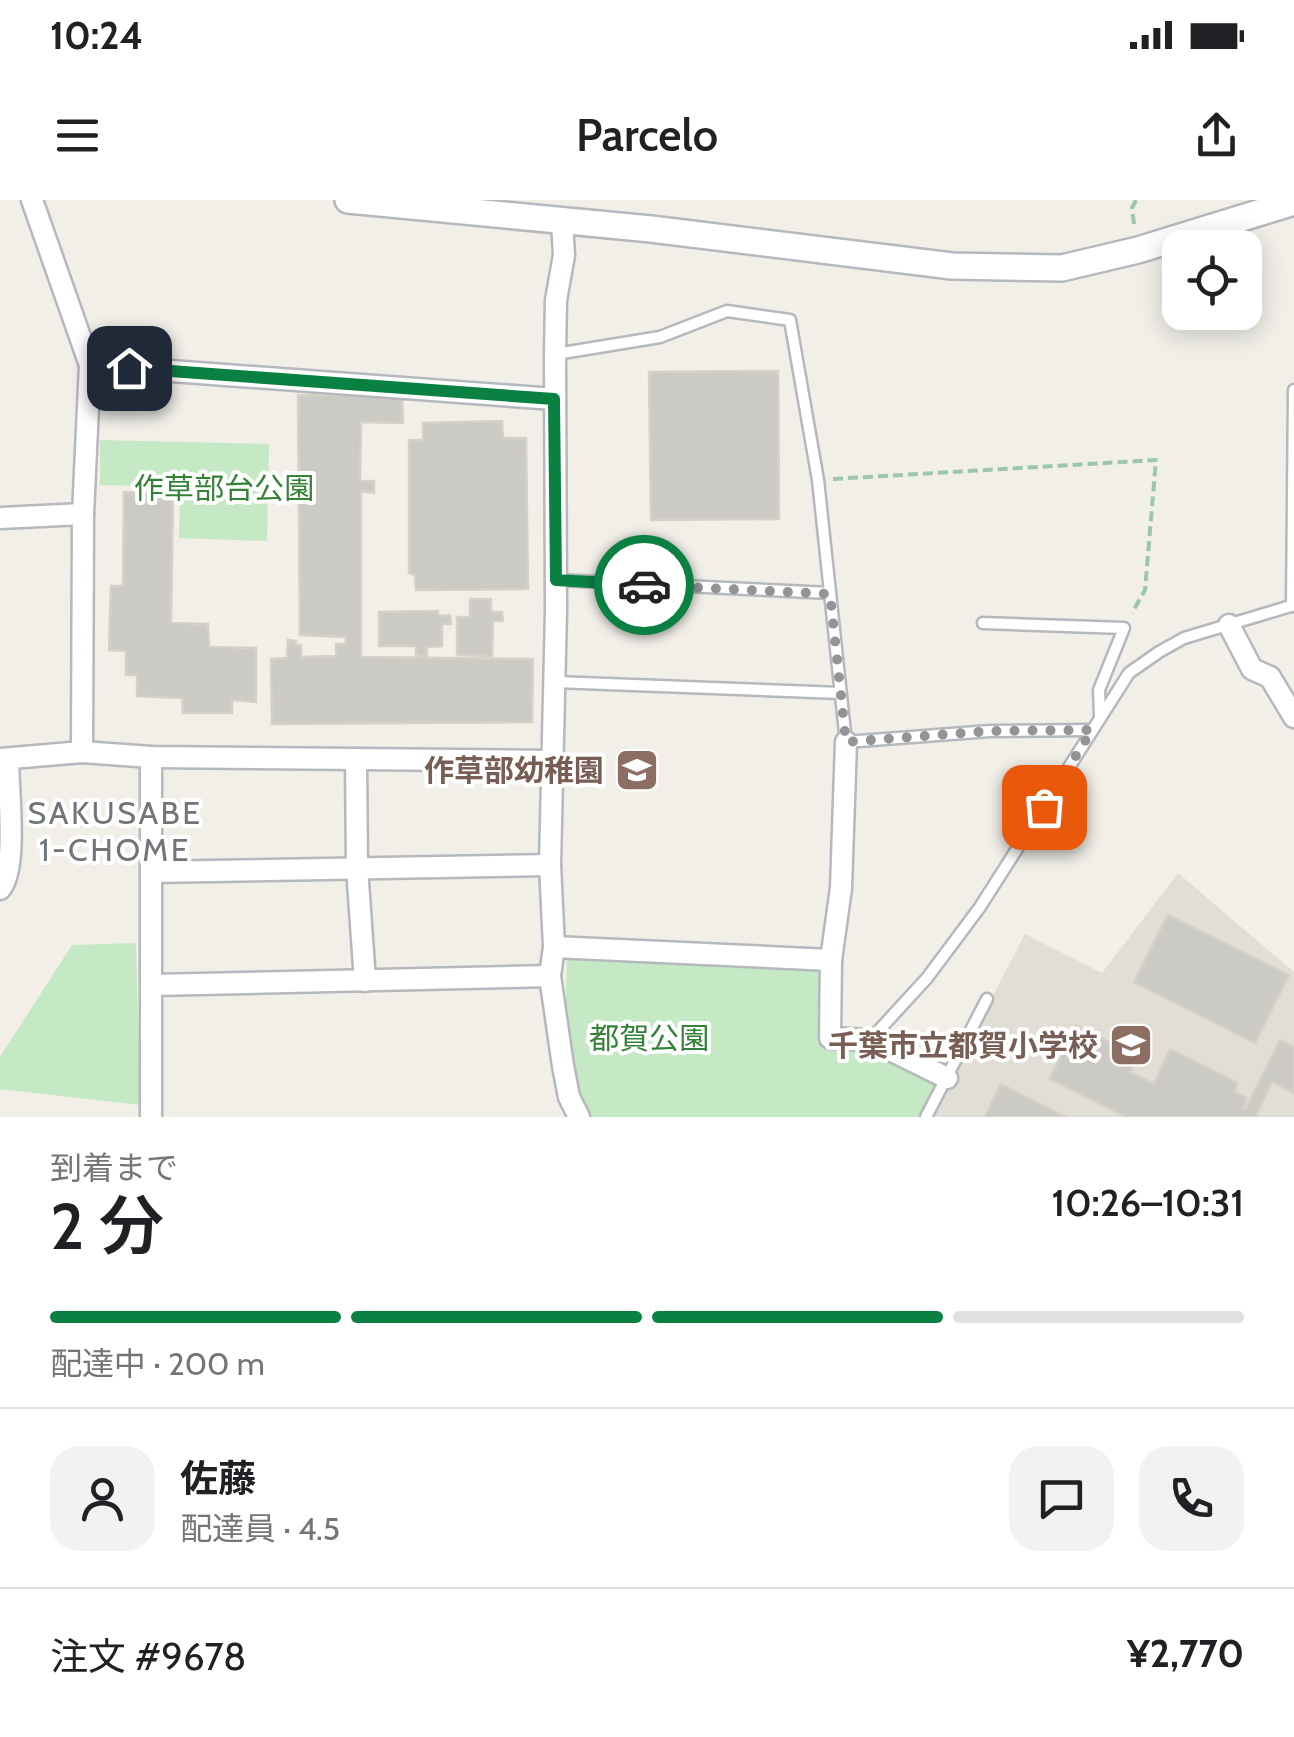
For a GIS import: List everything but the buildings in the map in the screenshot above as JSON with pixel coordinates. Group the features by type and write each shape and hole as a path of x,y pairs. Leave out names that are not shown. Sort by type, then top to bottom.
{"street":[{"path":"32,200 90,364 83,514 82,752"},
{"path":"348,200 566,211 652,230 952,266 1062,268 1138,250 1294,202"},
{"path":"566,211 554,354 556,580 550,865 554,946 550,976 569,1096 579,1117"},
{"path":"90,364 554,399"},
{"path":"0,518 83,514"},
{"path":"1229,624 1252,669 1270,676 1294,718"},
{"path":"846,742 841,888 831,960 830,1038 870,1040 947,1078"},
{"path":"0,889 11,865 4,759 82,752 151,758 552,761"},
{"path":"151,758 152,1117"},
{"path":"356,759 357,868 365,981"},
{"path":"150,872 550,865"},
{"path":"554,946 831,960"},
{"path":"152,985 550,976"}],"lane":[{"path":"554,354 660,337 726,311 790,320 818,480 846,742 990,731 1092,730"},
{"path":"870,1040 926,978 980,907 1129,673 1184,638 1293,605 1294,390"},
{"path":"556,580 830,594"},
{"path":"983,623 1124,628 1099,690 1100,716"},
{"path":"554,682 840,692"},
{"path":"926,1117 987,999"}],"path":[{"path":"818,480 1156,460 1145,590 1124,628"}],"shaded area":[{"name":"千葉市立都賀小学校","path":"1178,873 1294,972 1294,1117 930,1117 1025,934 1102,973"}],"green space":[{"name":"作草部台公園","path":"100,440 269,444 267,541 179,538 180,487 100,485"},
{"path":"136,943 140,1105 0,1089 0,1057 72,945"},
{"name":"都賀公園","path":"567,955 825,967 817,1043 944,1070 921,1117 584,1117 565,1024"}],"way so far":[{"path":"644,585 830,594 846,742 990,731 1092,730 1044,807"}],"place":[{"name":"作草部幼稚園","path":"637,770"},
{"name":"千葉市立都賀小学校","path":"1131,1045"}],"district":[{"name":"SAKUSABE 1-CHOME","path":"115,830"}],"route":[{"path":"129,368 554,399 556,580 644,585"}]}
